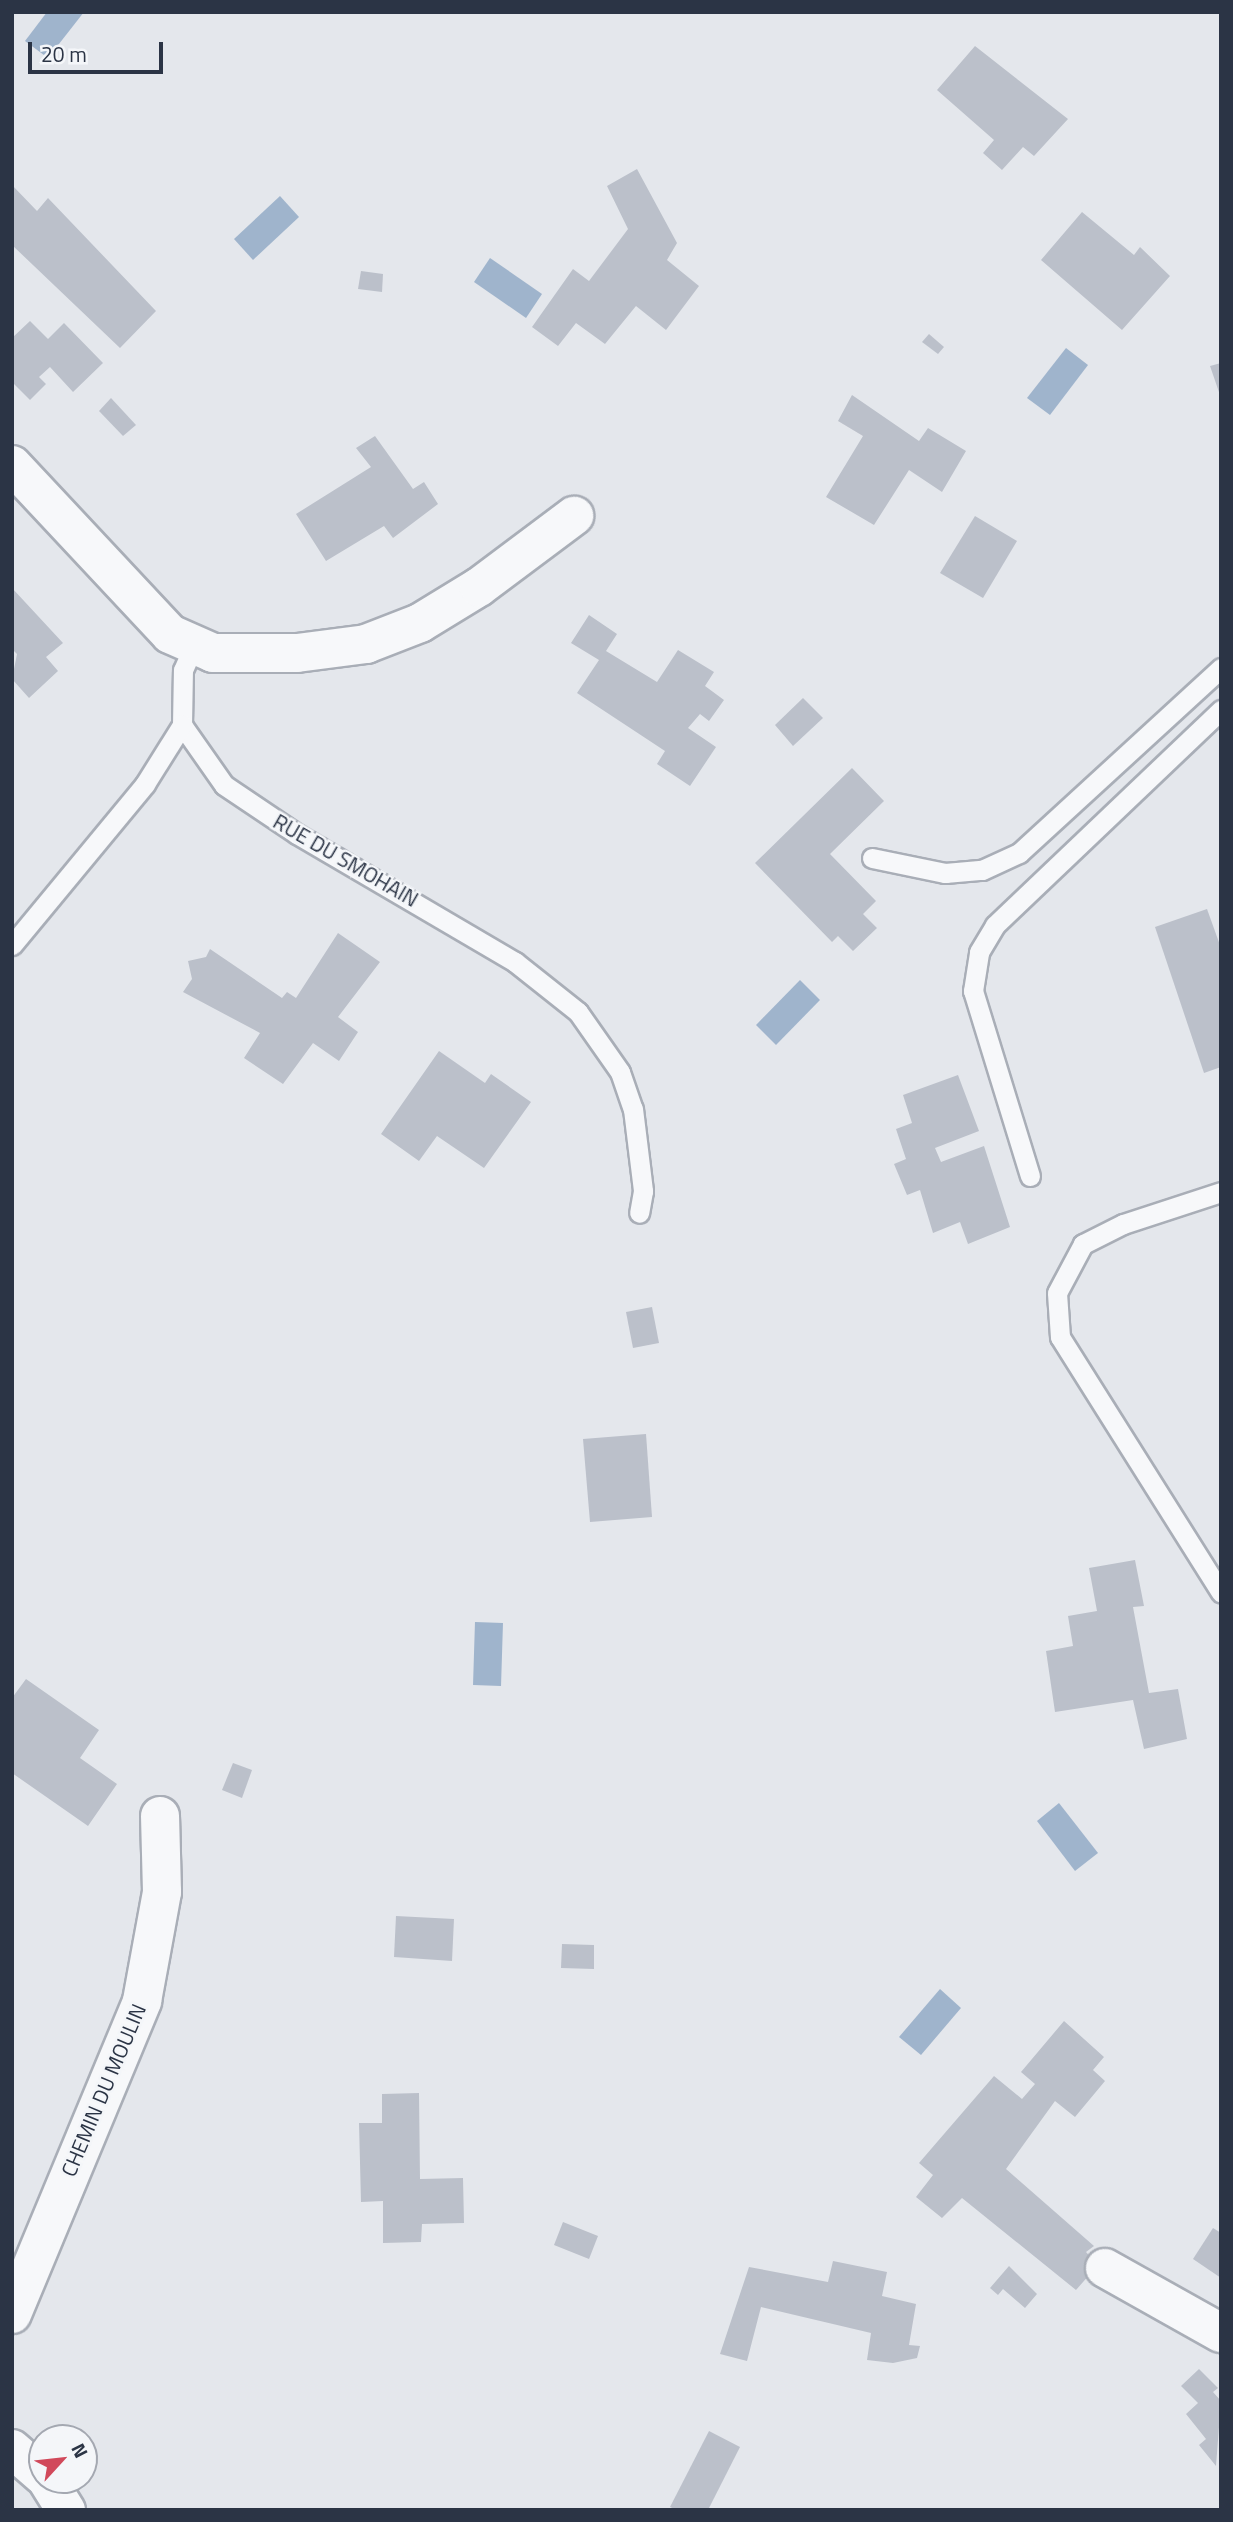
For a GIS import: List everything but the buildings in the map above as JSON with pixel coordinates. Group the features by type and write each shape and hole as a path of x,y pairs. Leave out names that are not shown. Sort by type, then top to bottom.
{"street":[{"path":"12,465 170,634 213,653 297,653 366,644 420,623 479,587 574,516"},
{"name":"CHEMIN DU MOULIN","path":"12,2314 142,2001 162,1892 160,1815"},
{"path":"1105,2268 1221,2333"},
{"path":"12,2449 28,2463"},
{"path":"56,2494 66,2510"}],"lane":[{"path":"12,945 145,784 182,725 183,670 194,645"},
{"path":"873,858 944,873 982,870 1019,853 1221,668"},
{"path":"1030,1176 973,991 979,952 995,925 1221,710"},
{"name":"RUE DU SMOHAIN","path":"182,725 207,765 232,790 515,962 578,1012 620,1072 634,1109 643,1191 639,1213"},
{"path":"1221,1192 1123,1224 1083,1244 1057,1293 1060,1337 1221,1593"}],"water":[{"path":"47,12 84,12 48,58 25,41"},
{"path":"280,196 299,217 253,260 234,239"},
{"path":"490,258 542,294 526,318 474,282"},
{"path":"1066,348 1088,365 1050,415 1027,398"},
{"path":"800,980 820,1000 776,1045 756,1025"},
{"path":"475,1622 503,1623 501,1686 473,1685"},
{"path":"1059,1803 1098,1853 1075,1871 1037,1821"},
{"path":"940,1989 961,2008 921,2055 899,2037"}]}
